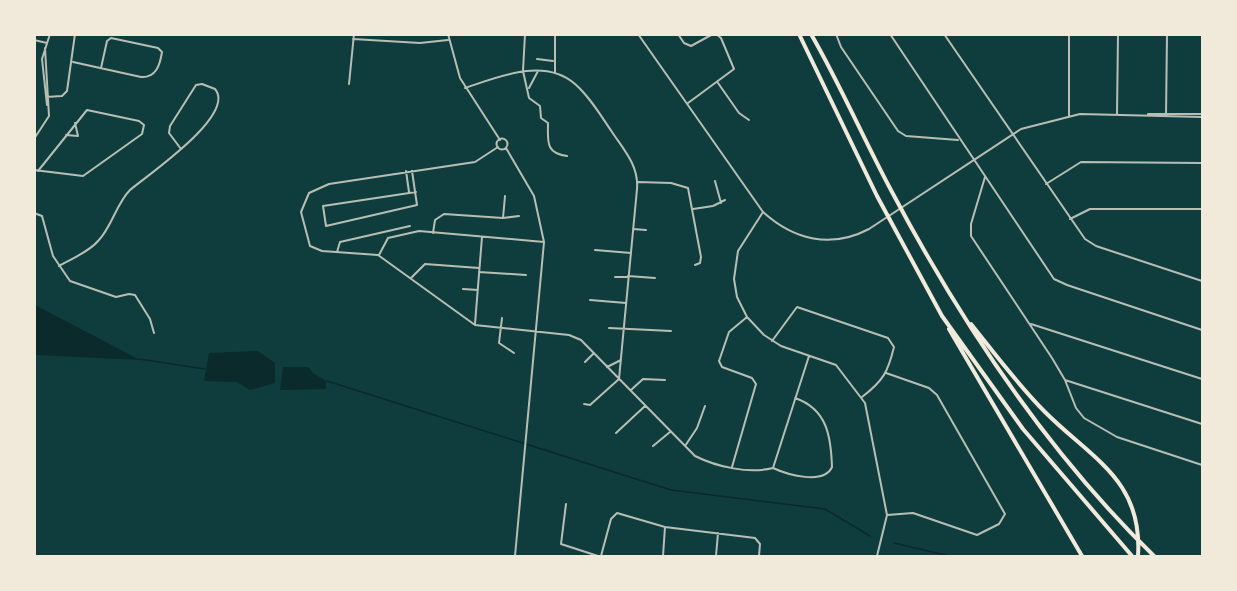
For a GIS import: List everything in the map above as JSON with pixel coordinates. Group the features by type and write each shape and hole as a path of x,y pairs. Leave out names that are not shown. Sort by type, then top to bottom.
{"highway":[{"path":"799,34 877,196 942,316 1082,556"},
{"path":"811,34 891,191 959,309 989,355 1064,457 1154,556"},
{"path":"959,309 1046,413 1105,463 1123,486 1133,509 1138,530 1138,556"},
{"path":"942,316 1023,429 1132,556"}],"street":[{"path":"34,139 47,122 49,108 45,48 50,34"},
{"path":"47,97 66,93 73,62 75,34"},
{"path":"349,84 354,34"},
{"path":"448,34 448,40 465,88 500,140 498,147"},
{"path":"525,34 523,71 530,99 540,106 541,118 548,123 547,142 551,150 555,154 567,156"},
{"path":"555,34 553,61 555,73"},
{"path":"638,34 763,212 786,230 811,239 836,240 869,229 1010,134 1069,116 1203,115"},
{"path":"678,34 684,43 691,46 714,34 721,38 734,66 733,70 718,83 687,103"},
{"path":"836,34 841,47 898,131 906,136 960,140"},
{"path":"890,34 985,177 1058,281 1203,330"},
{"path":"944,34 1082,237 1093,244 1203,281"},
{"path":"1069,34 1069,116"},
{"path":"1117,114 1118,34"},
{"path":"1166,114 1167,34"},
{"path":"73,62 101,68 151,77 162,52 158,48 112,38 107,41 101,68"},
{"path":"354,39 420,43 448,40"},
{"path":"34,40 47,43"},
{"path":"537,59 553,61"},
{"path":"465,88 523,71 555,73 571,80 585,94 631,160 638,182 619,378 590,405 584,404"},
{"path":"529,88 538,71"},
{"path":"718,83 739,113 748,120"},
{"path":"59,266 98,242 128,192 181,149 213,117 218,94 215,90 204,85 196,85 170,126 168,133 181,149"},
{"path":"91,109 138,121 145,128 141,135 83,176 36,171 84,111 91,109"},
{"path":"66,135 78,136 75,123"},
{"path":"500,140 506,140 506,148 534,196 544,242 515,556"},
{"path":"506,148 498,147 475,162 322,185 309,193 301,212 310,246 337,252 378,255 475,325 500,330 574,337 594,353 670,432 706,461 732,467 761,470 773,468 788,474 822,477 828,474 832,467 824,421 813,405 795,398"},
{"path":"1046,184 1081,162 1203,163"},
{"path":"406,171 409,193"},
{"path":"412,171 416,192 417,205 326,226 323,206 416,192"},
{"path":"985,177 971,224 971,236 1065,380 1080,413 1101,430 1203,465"},
{"path":"715,181 721,203"},
{"path":"638,182 686,187 693,209 701,257 700,263 695,265"},
{"path":"503,218 505,196"},
{"path":"693,209 721,203 725,200"},
{"path":"1070,219 1090,209 1203,209"},
{"path":"763,212 740,246 734,269 736,292 747,317 772,342 838,366 862,397 869,413 887,515 877,556"},
{"path":"34,213 43,218 50,249 67,278 76,284 117,298 129,294 138,299 150,318 154,333"},
{"path":"433,233 435,220 444,214 503,218 519,216"},
{"path":"337,252 340,242 410,226"},
{"path":"633,229 646,230"},
{"path":"378,255 387,240 414,231 544,242"},
{"path":"475,325 482,237"},
{"path":"595,250 631,253"},
{"path":"410,278 427,263 526,275"},
{"path":"615,277 655,278"},
{"path":"463,289 478,290"},
{"path":"590,300 626,303"},
{"path":"772,342 785,326 794,308 802,307 890,339 894,349 886,373 880,384 862,397"},
{"path":"732,467 756,384 752,378 722,367 719,361 729,332 747,317"},
{"path":"502,318 500,345 514,353"},
{"path":"1029,323 1203,379"},
{"path":"609,328 671,331"},
{"path":"585,362 594,353"},
{"path":"773,468 809,355"},
{"path":"607,367 621,360"},
{"path":"886,373 933,390 1005,512 1002,522 977,535 913,513 887,515"},
{"path":"631,390 643,379 665,380"},
{"path":"1065,380 1203,424"},
{"path":"616,433 645,406"},
{"path":"685,446 697,428 705,406"},
{"path":"653,446 670,432"},
{"path":"566,504 561,544 599,556 615,514 665,527 755,538 760,544 759,556"},
{"path":"663,556 665,527"},
{"path":"716,556 718,533"}],"water":[{"path":"35,305 140,360 36,355"},
{"path":"258,351 275,363 275,383 250,390 237,382 204,381 209,353"},
{"path":"283,367 308,367 326,381 326,389 280,390"}],"waterway":[{"path":"139,359 205,369"},
{"path":"327,381 671,490 825,509 870,536"},
{"path":"894,543 949,556"}]}
